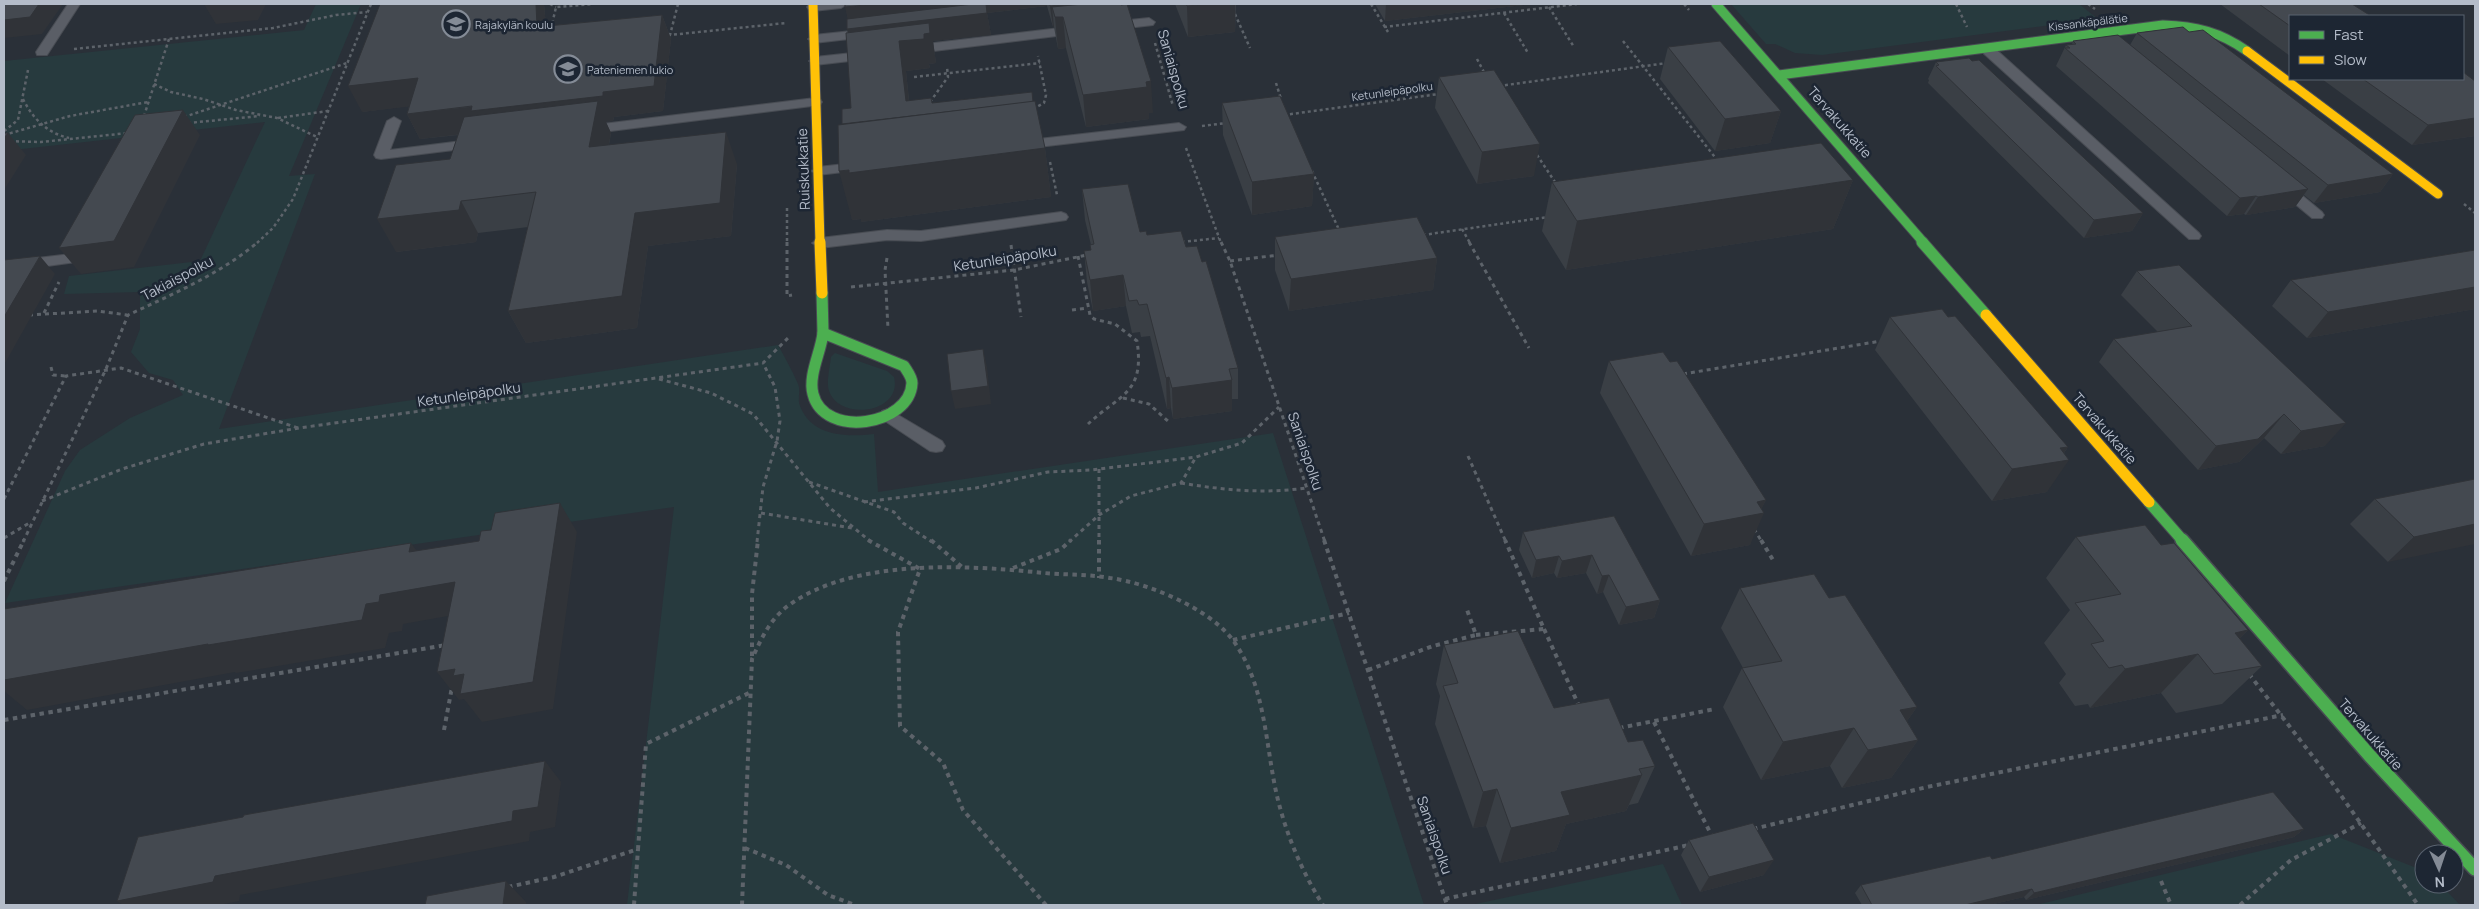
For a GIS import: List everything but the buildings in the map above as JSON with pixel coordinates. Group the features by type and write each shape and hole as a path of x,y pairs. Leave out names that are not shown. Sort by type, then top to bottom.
{"street":[{"name":"Tervakukkatie","path":"1716,4 2379,767 2475,869"},
{"name":"Ruiskukkatie","path":"813,5 823,333 812,392 813,399 821,413 836,421 856,423 877,420 897,411 909,397 912,383 908,371 895,361 823,333"},
{"name":"Kissankäpälätie","path":"1779,75 2162,25 2194,25 2227,36 2438,194"}],"lane":[{"path":"42,52 74,4"},
{"path":"813,5 841,4"},
{"path":"898,51 1149,22"},
{"path":"814,40 883,31"},
{"path":"2097,34 2112,46"},
{"path":"1986,48 2194,236"},
{"path":"814,61 879,54"},
{"path":"576,131 815,102"},
{"path":"394,122 381,155 488,142"},
{"path":"1007,147 1179,127"},
{"path":"818,171 878,164"},
{"path":"2271,177 2317,215"},
{"path":"820,243 887,235 921,236 1061,217"},
{"path":"4,267 71,259"},
{"path":"888,415 936,446"}],"path":[{"name":"Takiaispolku","path":"128,315 166,298 216,270 265,236 282,216 293,199 370,4"},
{"path":"550,4 556,8 593,4"},
{"path":"678,4 670,35 786,23"},
{"path":"1372,4 1388,32"},
{"path":"1384,27 1577,4"},
{"path":"1684,4 1690,11"},
{"path":"1956,4 1968,31"},
{"path":"1549,7 1574,47"},
{"path":"551,33 556,8"},
{"path":"4,131 18,120 28,70 42,52 273,28 336,15 367,12"},
{"path":"1234,13 1250,48"},
{"path":"1504,13 1528,52"},
{"name":"Saniaispolku","path":"1149,22 1179,127 1219,238 1230,261 1447,905"},
{"path":"1028,110 1044,103 1046,95 1034,35"},
{"path":"143,117 169,39"},
{"path":"1623,42 1722,166"},
{"path":"930,103 948,76 944,46"},
{"path":"1477,59 1488,80"},
{"path":"1492,87 1670,62"},
{"path":"180,119 195,111 245,98 309,74 347,63"},
{"path":"914,77 1040,63"},
{"path":"1276,83 1290,123"},
{"path":"154,84 171,92 260,116 277,118 328,110"},
{"name":"Ketunleipäpolku","path":"1276,116 1443,93"},
{"path":"23,98 31,115 42,124 61,137 77,139"},
{"path":"4,135 112,107 148,102"},
{"path":"181,124 260,116"},
{"path":"277,118 317,137"},
{"path":"1179,127 1227,122"},
{"path":"4,141 77,139 130,133"},
{"path":"1046,142 1061,217"},
{"path":"1533,150 1559,189"},
{"path":"1310,167 1342,238"},
{"path":"1414,236 1556,216"},
{"path":"1008,225 1021,317"},
{"path":"1462,229 1530,348"},
{"path":"887,235 888,260 885,282 888,331 896,332"},
{"path":"1181,242 1219,238"},
{"name":"Ketunleipäpolku","path":"821,291 885,282 960,277 1014,270 1096,254"},
{"path":"1230,261 1288,254"},
{"path":"1078,256 1088,308 1094,320 1115,324 1137,341 1140,361 1135,380 1123,398 1108,406 1088,424"},
{"path":"44,313 71,259"},
{"path":"787,296 794,295 794,303"},
{"path":"1072,310 1088,308"},
{"path":"4,581 106,369 128,315 98,311 20,316"},
{"path":"742,905 751,692 752,594 763,487 777,441 780,421 775,387 762,364 788,339 791,333"},
{"path":"1681,375 1882,341"},
{"name":"Ketunleipäpolku","path":"66,376 121,368 298,428 762,364"},
{"path":"4,498 66,376 53,375 51,367"},
{"path":"655,378 711,393 753,414 830,508 864,538 920,569"},
{"path":"1123,398 1145,401 1158,409 1169,422"},
{"path":"864,502 976,488 1048,472 1099,469 1196,457 1242,442 1279,407"},
{"path":"42,501 122,468 204,444 298,428"},
{"path":"1468,456 1582,712"},
{"path":"1181,483 1196,457"},
{"path":"1099,469 1099,578"},
{"path":"808,482 894,512 904,523 930,540 962,567"},
{"path":"1011,569 1061,548 1099,515 1131,496 1181,483 1232,492 1274,494 1306,488"},
{"path":"761,513 853,528"},
{"path":"4,538 33,520"},
{"path":"1752,527 1773,560"},
{"path":"752,659 769,622 798,599 832,584 870,574 984,566 1118,579 1175,599 1215,621 1233,640 1247,664 1260,699 1277,798 1295,848 1324,905"},
{"path":"920,569 898,632 900,726 943,763 963,810 1046,905"},
{"path":"1466,607 1476,635"},
{"path":"1233,640 1349,613"},
{"path":"1368,670 1433,646 1476,635 1544,630"},
{"path":"4,720 452,644"},
{"path":"2245,670 2283,716 2418,905"},
{"path":"444,730 454,681"},
{"path":"634,905 646,744 751,692"},
{"path":"1614,729 1715,709"},
{"path":"1742,832 1927,788 2283,716"},
{"path":"1654,722 1713,839"},
{"path":"2240,905 2291,860 2361,823"},
{"path":"1704,841 1723,837"},
{"path":"1445,899 1694,843"},
{"path":"745,848 786,865 828,895 855,905"},
{"path":"498,889 554,877 638,849"},
{"path":"2162,881 2171,905"}],"green space":[{"path":"316,4 361,4 289,176 315,174 219,429 778,345 798,384 800,406 813,424 831,433 842,435 874,434 878,492 1273,433 1424,905 627,905 674,507 5,603 65,471 80,450 130,418 183,395 173,380 149,373 131,352 140,329 140,292 64,294 69,276 200,261 265,122 4,151 4,61 304,30"},
{"path":"1731,4 2079,4 2098,19 1822,55 1795,53 1775,44 1766,44"},
{"path":"835,353 887,371 894,377 894,389 889,399 869,409 857,410 845,407 835,401 829,391 828,383 831,357"},
{"path":"2331,834 2414,867 2414,894 2450,894 2460,905 2036,905"},
{"path":"1663,864 1682,905 1471,905"}],"traffic: fast":[{"path":"1716,4 1986,315"},
{"path":"1779,75 2163,25 2198,27 2208,30 2217,33 2247,51"},
{"path":"822,293 823,335 812,386 812,392 818,407 830,417 846,422 864,422 882,417 898,409 908,397 912,383 904,366 823,333"},
{"path":"2149,502 2370,756 2475,869"}],"traffic: slow":[{"path":"813,4 822,293"},
{"path":"2247,51 2438,194"},
{"path":"1986,315 2149,502"}],"place":[{"name":"Rajakylän koulu","path":"456,24"},
{"name":"Pateniemen lukio","path":"568,69"}]}
